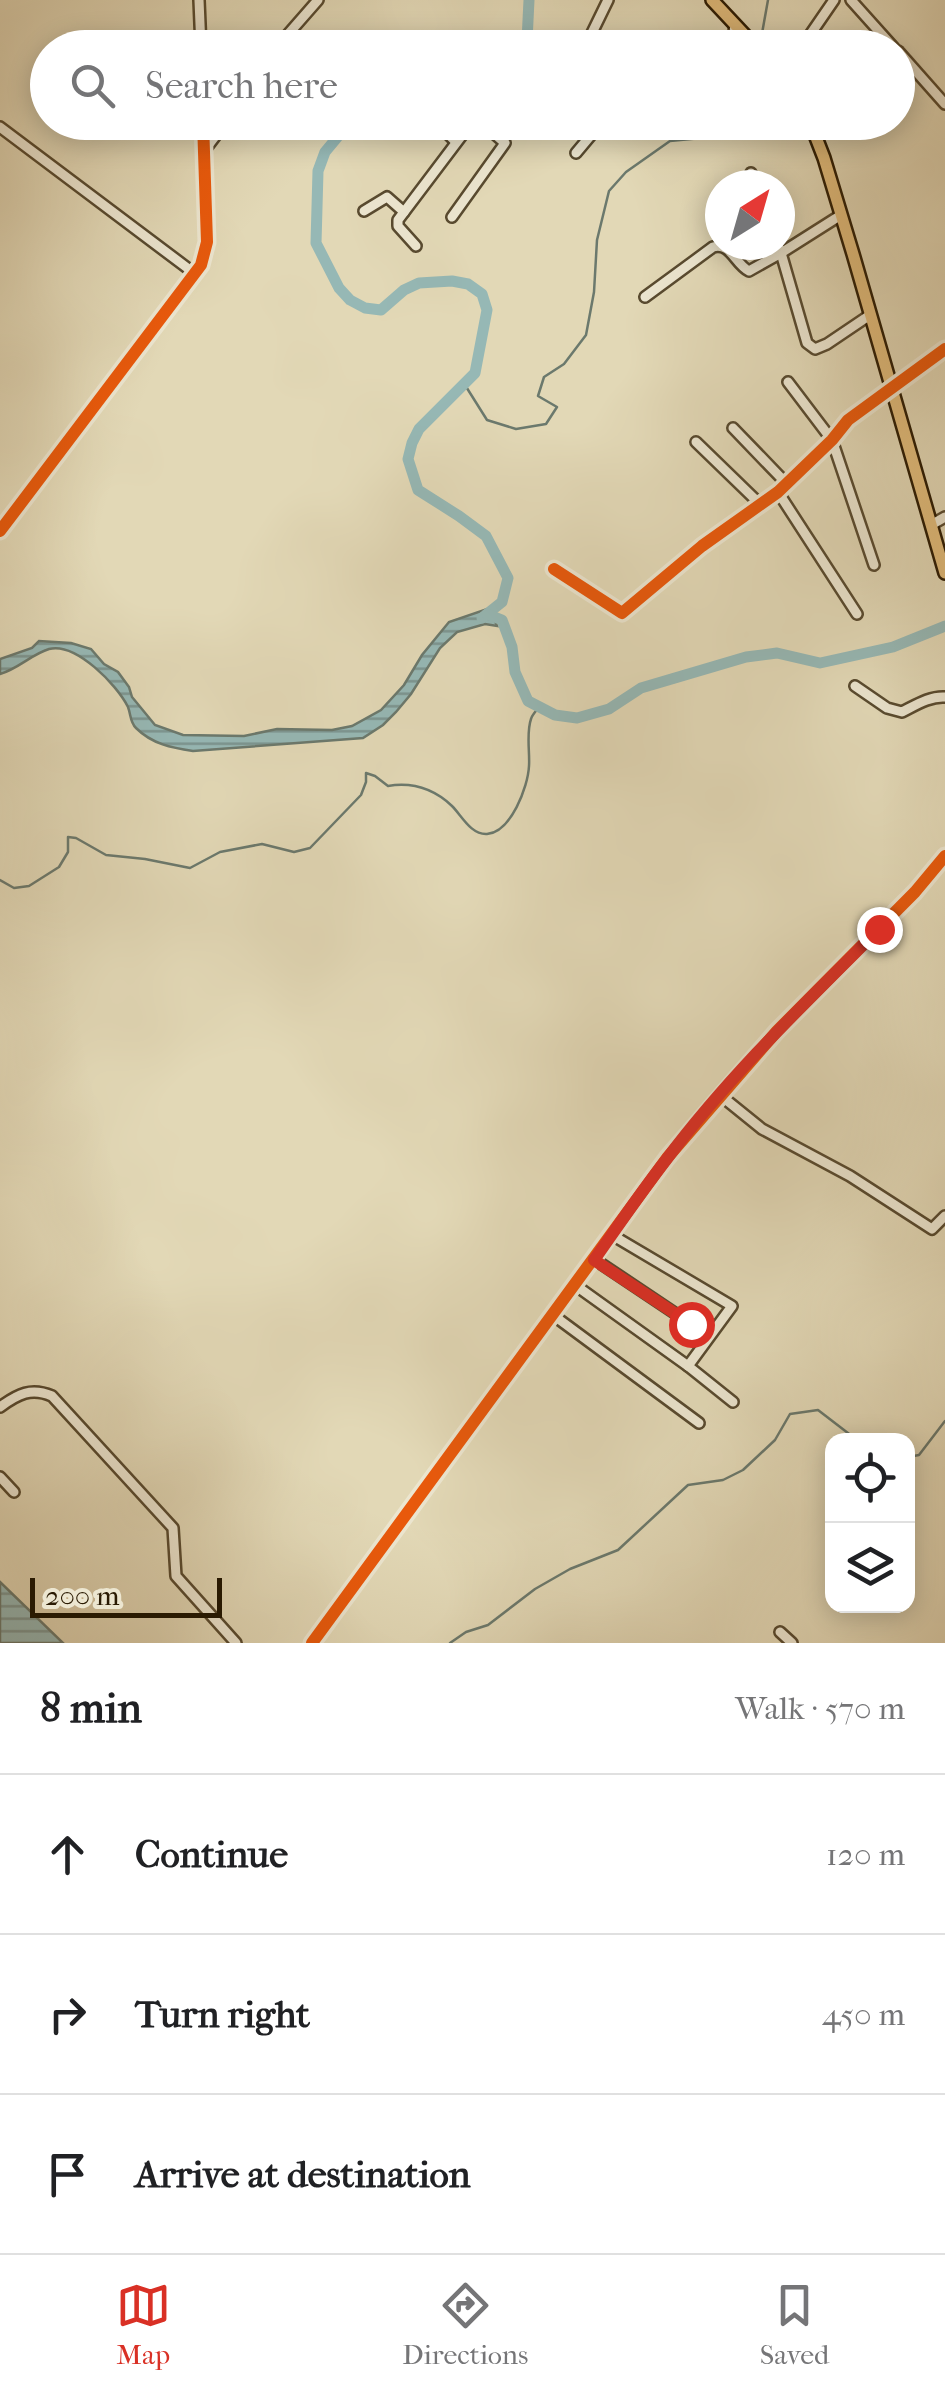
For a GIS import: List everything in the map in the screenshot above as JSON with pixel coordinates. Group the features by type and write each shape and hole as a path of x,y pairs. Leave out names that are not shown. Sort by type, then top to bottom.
{"main road":[{"path":"712,0 741,30"},
{"path":"817,140 945,573"}],"street":[{"path":"199,0 200,30"},
{"path":"292,30 318,0"},
{"path":"593,30 608,0"},
{"path":"814,30 834,0"},
{"path":"851,0 879,30"},
{"path":"735,30 736,24"},
{"path":"915,70 945,104"},
{"path":"0,127 194,274"},
{"path":"0,531 200,265 207,242 204,140"},
{"path":"204,151 212,140"},
{"path":"452,217 504,143 501,140"},
{"path":"576,152 586,140"},
{"path":"416,246 398,226 398,220 456,142"},
{"path":"364,212 387,197 404,212"},
{"path":"795,240 841,215"},
{"path":"644,297 705,253"},
{"path":"736,260 750,270 764,260"},
{"path":"782,260 808,343 815,349 870,315"},
{"path":"554,569 622,613 702,546 778,492 848,420 945,349"},
{"path":"788,382 832,440 874,565"},
{"path":"733,428 786,483"},
{"path":"696,442 761,505"},
{"path":"778,492 857,614"},
{"path":"931,525 945,517"},
{"path":"855,686 886,708 902,712 923,701 945,697"},
{"path":"312,1643 667,1158 776,1031 916,892 945,856"},
{"path":"720,1095 762,1129 850,1176 932,1229 945,1216"},
{"path":"612,1234 732,1306 688,1366"},
{"path":"594,1260 691,1324"},
{"path":"576,1285 732,1402"},
{"path":"554,1315 699,1424"},
{"path":"0,1407 16,1396 39,1391 52,1396 172,1528 176,1576 236,1643"},
{"path":"0,1478 14,1492"},
{"path":"780,1632 792,1643"}],"water":[{"path":"490,608 497,626 485,624 457,632 440,648 396,712 363,738 185,750 142,733 134,726 128,707 115,688 71,652 49,649 0,674 0,659 32,648 39,641 71,643 91,649 118,672 155,725 183,735 244,736 277,729 332,730 352,726 381,710 449,622"},
{"path":"0,1582 63,1643 0,1643"}],"waterway":[{"path":"528,30 529,0"},
{"path":"763,30 768,0"},
{"path":"335,140 318,171 316,243 339,288 365,308 381,310 419,283 452,281 468,284 482,294 487,310 475,373 419,429 408,459 418,490 486,536 508,578 502,602 482,618"},
{"path":"465,385 487,420 516,429 546,424 557,407 538,396 544,377 564,364 586,335 594,292 597,240 609,191 626,172 670,141 681,140"},
{"path":"487,614 502,620 512,647 515,672 528,701 555,715 577,718 609,709 641,688 746,657 777,653 820,663 893,647 945,626"},
{"path":"0,880 14,888 29,886 59,867 68,852 68,837 106,855 190,868 220,852 262,844 294,852 310,848 361,795 366,773 388,786 406,785 430,791 452,806 476,831 487,834 504,825 522,796 529,766 530,724 539,707"},
{"path":"450,1643 466,1632 488,1625 535,1589 570,1569 618,1550 688,1485 723,1480 743,1470 775,1440 790,1414 818,1410 848,1433"},
{"path":"915,1456 945,1421"}],"cycle path":[{"path":"0,531 201,265 207,242 204,140"},
{"path":"554,569 622,613 702,546 778,492 848,420 945,349"},
{"path":"312,1643 667,1158 777,1031 915,892 945,856"}],"route":[{"path":"691,1324 594,1260 667,1158 732,1080 879,929"}]}
